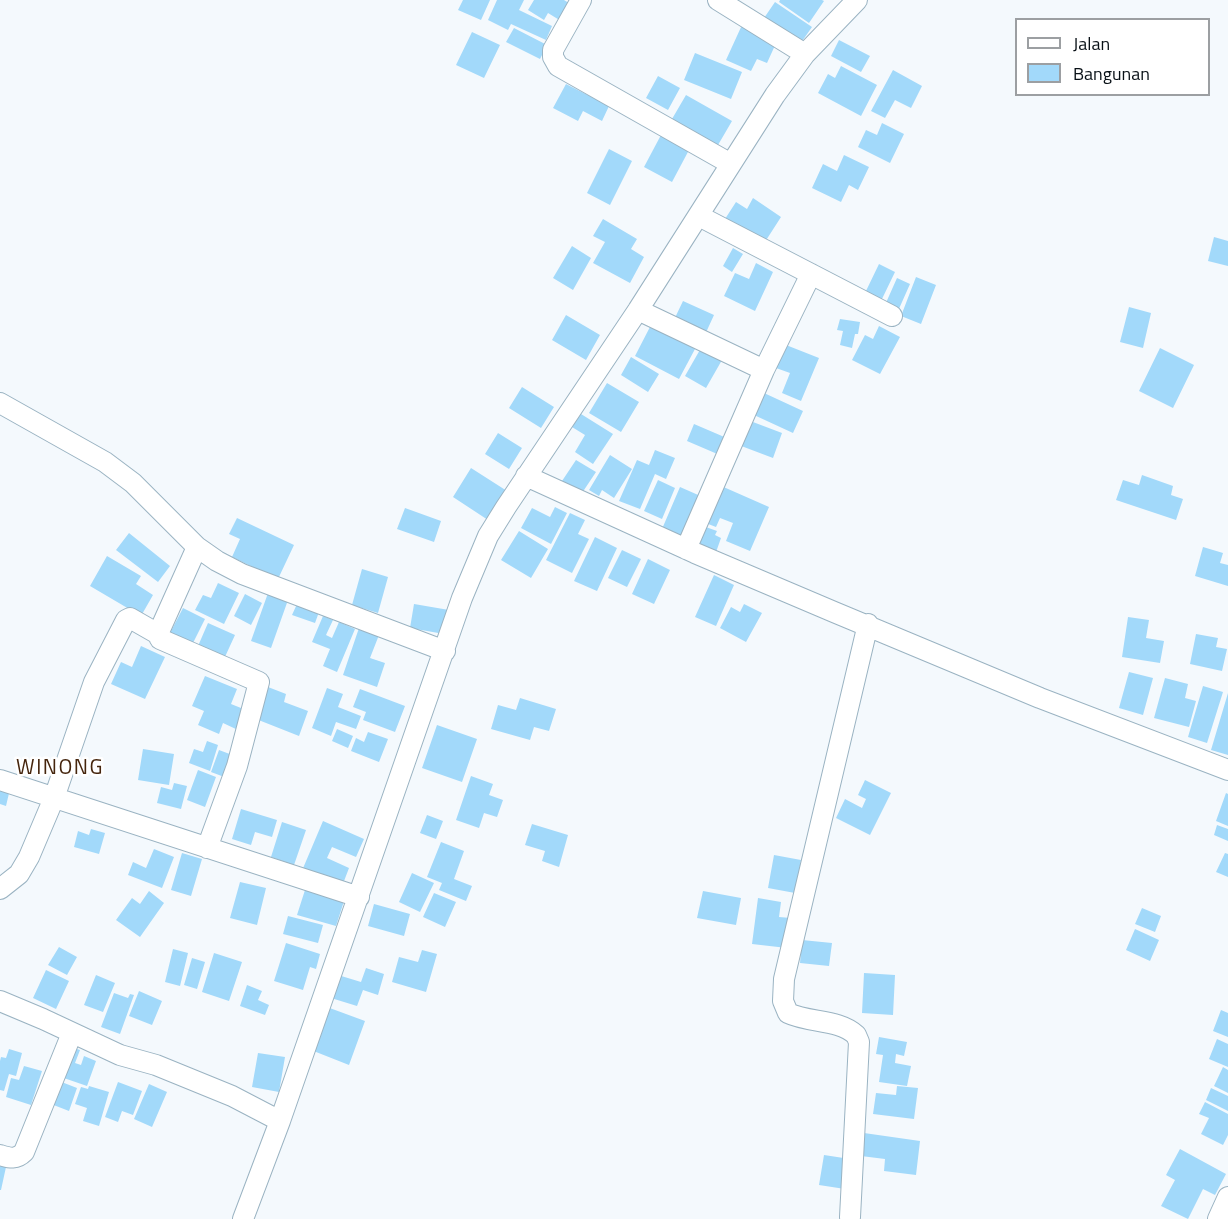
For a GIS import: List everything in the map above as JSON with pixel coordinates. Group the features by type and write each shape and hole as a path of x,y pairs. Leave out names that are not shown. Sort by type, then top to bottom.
{"street":[{"path":"581,0 553,50 553,57 558,66 731,164"},
{"path":"718,0 805,54"},
{"path":"243,1219 359,897 462,598 488,537 526,476 638,310 775,95 805,54 857,0"},
{"path":"699,216 892,316"},
{"path":"686,549 764,370 811,274"},
{"path":"638,310 764,370"},
{"path":"0,403 105,462 134,483 197,547 216,561 242,574 445,651"},
{"path":"526,476 686,549 1040,698 1228,770"},
{"path":"158,634 197,547"},
{"path":"0,889 19,874 29,857 54,798 94,682 126,620 130,618 158,634 160,639 261,675 237,766 207,848"},
{"path":"850,1217 859,1042 856,1035 842,1026 796,1017 788,1013 783,1001 784,979 868,624"},
{"path":"0,780 359,897"},
{"path":"0,1001 120,1055 156,1065 232,1096 280,1121"},
{"path":"0,1155 13,1158 19,1157 24,1152 72,1033"},
{"path":"1218,1219 1228,1197"}],"building":[{"path":"463,0 490,0 481,20 458,10"},
{"path":"497,0 524,0 519,10 552,26 546,40 511,24 508,30 488,20"},
{"path":"534,0 564,0 572,5 561,21 548,13 544,20 528,10"},
{"path":"780,0 824,1 809,23 779,2"},
{"path":"775,2 812,27 798,47 762,21"},
{"path":"742,25 777,41 767,63 757,59 751,71 726,60"},
{"path":"514,28 547,45 540,59 506,42"},
{"path":"472,32 500,45 484,78 456,65"},
{"path":"839,40 870,56 861,72 831,56"},
{"path":"695,53 742,72 731,99 684,80"},
{"path":"841,66 877,85 861,116 818,93 828,74 835,78"},
{"path":"893,70 922,86 911,108 895,100 885,118 871,111"},
{"path":"658,76 680,88 668,110 646,98"},
{"path":"566,84 609,106 602,121 583,111 578,121 553,108"},
{"path":"686,95 732,121 718,145 672,119"},
{"path":"882,123 904,134 890,163 858,147 866,130 877,135"},
{"path":"661,135 689,150 672,182 644,167"},
{"path":"609,149 632,161 610,205 587,193"},
{"path":"844,155 869,167 858,190 849,185 841,202 812,188 823,164 837,171"},
{"path":"753,198 781,217 763,245 725,219 736,202 747,209"},
{"path":"603,219 637,239 631,249 644,257 630,283 593,263 605,242 593,236"},
{"path":"1214,237 1228,241 1228,266 1208,261"},
{"path":"572,246 591,258 573,290 553,278"},
{"path":"733,248 743,254 732,272 723,266"},
{"path":"756,263 773,272 755,311 724,296 735,273 749,279"},
{"path":"879,264 895,272 881,301 865,293"},
{"path":"916,277 936,285 921,324 901,316"},
{"path":"897,278 910,284 898,311 885,305"},
{"path":"683,301 714,315 703,339 672,324"},
{"path":"1129,307 1151,313 1143,348 1120,342"},
{"path":"566,315 600,335 586,360 552,340"},
{"path":"840,319 860,322 852,348 840,345 843,331 837,330"},
{"path":"651,325 695,349 679,379 635,356"},
{"path":"879,326 900,337 880,374 852,360 865,335 873,339"},
{"path":"786,345 819,358 801,401 782,393 790,373 776,368"},
{"path":"701,348 722,360 706,388 685,376"},
{"path":"1160,348 1194,365 1173,408 1139,391"},
{"path":"631,357 659,374 648,392 621,375"},
{"path":"607,383 639,402 621,432 589,413"},
{"path":"522,387 554,407 541,428 509,408"},
{"path":"764,393 803,411 793,433 754,415"},
{"path":"581,414 613,434 593,464 575,452 585,435 572,427"},
{"path":"745,419 782,433 773,458 736,444"},
{"path":"694,424 729,439 722,456 687,441"},
{"path":"498,433 522,448 509,469 485,454"},
{"path":"655,450 675,458 666,479 655,474 640,509 619,501 637,460 649,465"},
{"path":"610,455 632,469 614,498 602,490 599,496 589,490"},
{"path":"576,460 596,472 580,496 560,484"},
{"path":"471,468 507,491 488,520 453,497"},
{"path":"1142,475 1173,486 1171,495 1183,499 1176,520 1116,500 1123,480 1139,485"},
{"path":"658,480 675,488 662,519 644,511"},
{"path":"719,485 769,507 750,551 726,541 733,523 720,518 716,527 703,522"},
{"path":"680,487 705,498 687,540 662,529"},
{"path":"555,507 567,513 551,544 521,528 532,508 550,517"},
{"path":"405,508 441,521 434,542 397,529"},
{"path":"570,513 585,520 578,534 589,539 572,573 546,560"},
{"path":"237,518 294,545 278,579 232,557 240,539 229,534"},
{"path":"703,526 717,531 715,535 721,538 715,555 695,548"},
{"path":"519,531 548,549 531,578 501,560"},
{"path":"129,533 170,566 158,582 116,550"},
{"path":"595,537 617,548 597,591 574,581"},
{"path":"1203,547 1223,553 1220,563 1228,565 1228,586 1195,576"},
{"path":"622,550 641,559 627,587 608,578"},
{"path":"107,556 141,576 136,584 153,595 141,616 90,586"},
{"path":"648,559 670,570 654,604 632,594"},
{"path":"362,569 388,577 378,613 352,605"},
{"path":"714,575 734,585 716,626 695,617"},
{"path":"218,583 239,593 224,624 195,610 203,595 211,598"},
{"path":"268,593 288,600 271,648 251,641"},
{"path":"245,594 262,603 251,625 234,616"},
{"path":"297,604 319,612 315,623 292,615"},
{"path":"414,604 449,610 444,634 410,628"},
{"path":"744,604 762,613 746,642 720,628 731,607 740,612"},
{"path":"183,608 205,619 192,645 170,633"},
{"path":"323,616 333,620 326,635 332,638 339,622 355,629 337,672 323,666 330,649 312,642"},
{"path":"1128,617 1149,620 1146,638 1164,641 1160,663 1122,657"},
{"path":"208,623 235,635 224,659 198,646"},
{"path":"359,628 379,635 370,658 385,663 377,687 343,675"},
{"path":"1196,634 1218,638 1216,647 1227,649 1222,671 1190,664"},
{"path":"141,646 165,657 145,699 111,684 121,662 132,667"},
{"path":"1129,672 1153,678 1143,715 1119,708"},
{"path":"205,676 237,689 231,704 246,710 238,730 223,723 219,734 198,725 204,711 192,706"},
{"path":"1165,678 1188,684 1185,698 1196,701 1189,727 1154,718"},
{"path":"1203,686 1223,692 1207,743 1188,737"},
{"path":"268,687 286,694 284,702 308,711 299,736 256,719"},
{"path":"327,688 343,694 338,707 361,716 356,729 336,722 331,736 312,728"},
{"path":"360,689 405,706 395,732 363,720 366,712 353,707"},
{"path":"1228,693 1228,755 1211,750"},
{"path":"520,698 556,709 549,731 534,727 530,740 491,729 498,705 516,710"},
{"path":"437,725 477,739 462,782 422,768"},
{"path":"337,729 353,736 348,748 332,741"},
{"path":"368,732 388,739 379,762 351,751 356,738 364,742"},
{"path":"207,741 218,745 210,771 189,763 194,749 203,752"},
{"path":"143,749 174,754 169,785 138,780"},
{"path":"219,750 235,756 227,778 211,772"},
{"path":"198,770 216,777 205,807 187,800"},
{"path":"471,776 493,784 489,795 503,800 497,817 484,813 479,828 456,820"},
{"path":"865,780 891,793 870,835 836,818 845,799 862,808 866,799 858,795"},
{"path":"174,783 187,786 181,809 157,803 161,787 172,790"},
{"path":"0,787 10,789 6,806 0,804"},
{"path":"1226,793 1228,794 1228,826 1216,821"},
{"path":"241,809 277,820 272,837 255,832 251,845 232,839"},
{"path":"427,815 443,821 436,839 420,833"},
{"path":"323,821 364,839 356,857 332,847 327,858 349,868 341,889 301,873"},
{"path":"282,822 306,830 294,865 271,857"},
{"path":"532,824 568,835 559,867 542,861 545,851 525,845"},
{"path":"1217,825 1228,829 1228,841 1214,835"},
{"path":"91,829 105,833 99,854 74,847 78,831 89,835"},
{"path":"441,842 464,851 454,879 472,886 466,901 439,890 442,883 427,877"},
{"path":"154,849 174,857 162,888 128,875 133,862 146,868"},
{"path":"182,853 202,859 191,896 171,890"},
{"path":"1225,853 1228,854 1228,877 1216,872"},
{"path":"774,855 801,860 795,893 768,888"},
{"path":"412,873 434,883 420,912 399,902"},
{"path":"240,882 266,888 257,925 230,918"},
{"path":"305,890 344,901 336,926 297,915"},
{"path":"149,891 164,903 140,937 116,920 132,898 140,904"},
{"path":"703,891 741,898 736,925 697,918"},
{"path":"434,893 456,902 445,927 423,917"},
{"path":"758,898 781,902 779,917 791,918 787,948 752,944"},
{"path":"374,904 410,914 404,936 368,926"},
{"path":"1142,908 1161,916 1155,932 1135,924"},
{"path":"288,916 323,925 318,943 283,934"},
{"path":"1135,929 1159,940 1150,961 1126,950"},
{"path":"802,940 832,943 829,966 800,963"},
{"path":"286,943 320,954 316,969 310,967 303,990 274,981"},
{"path":"59,947 77,957 67,975 48,965"},
{"path":"173,949 188,953 180,986 165,982"},
{"path":"422,950 437,954 426,992 392,982 399,957 418,962"},
{"path":"214,953 242,962 229,1001 202,992"},
{"path":"192,958 205,962 197,989 184,985"},
{"path":"366,968 384,974 378,995 363,990 357,1006 331,998 338,975 361,982"},
{"path":"46,970 69,981 56,1009 33,998"},
{"path":"864,973 895,975 893,1015 862,1013"},
{"path":"96,975 115,983 103,1012 84,1005"},
{"path":"247,985 262,991 258,1000 269,1005 265,1015 240,1006"},
{"path":"139,991 162,1001 152,1025 129,1016"},
{"path":"114,993 128,998 130,994 134,995 120,1034 101,1027"},
{"path":"327,1007 365,1021 349,1065 311,1050"},
{"path":"1221,1010 1228,1013 1228,1037 1213,1031"},
{"path":"879,1037 907,1042 904,1056 896,1054 895,1063 911,1066 907,1086 879,1082 883,1055 876,1054"},
{"path":"1217,1039 1228,1044 1228,1067 1209,1059"},
{"path":"68,1046 80,1050 75,1063 81,1065 84,1056 96,1061 87,1086 58,1076"},
{"path":"9,1049 22,1053 16,1076 9,1074 4,1091 0,1090 0,1061 1,1057 6,1058"},
{"path":"258,1053 285,1057 279,1092 252,1087"},
{"path":"24,1066 42,1071 31,1105 6,1097 11,1078 19,1080"},
{"path":"1223,1067 1228,1070 1228,1093 1214,1086"},
{"path":"59,1081 77,1088 69,1111 51,1104"},
{"path":"118,1082 142,1091 133,1115 122,1111 118,1122 105,1117"},
{"path":"149,1084 167,1092 152,1127 134,1119"},
{"path":"89,1086 109,1092 99,1126 83,1121 87,1108 75,1104 81,1087 88,1089"},
{"path":"897,1086 918,1088 914,1119 873,1114 876,1093 896,1095"},
{"path":"1211,1088 1228,1096 1228,1111 1206,1100"},
{"path":"1205,1102 1228,1114 1228,1135 1223,1145 1201,1134 1209,1118 1199,1114"},
{"path":"864,1133 920,1141 916,1175 884,1171 885,1159 861,1156"},
{"path":"1180,1149 1226,1174 1215,1195 1203,1189 1188,1219 1161,1206 1175,1180 1166,1175"},
{"path":"824,1155 850,1159 845,1189 819,1185"},
{"path":"0,1166 6,1167 1,1190 0,1190"}],"district":[{"name":"WINONG","path":"60,769"}]}
